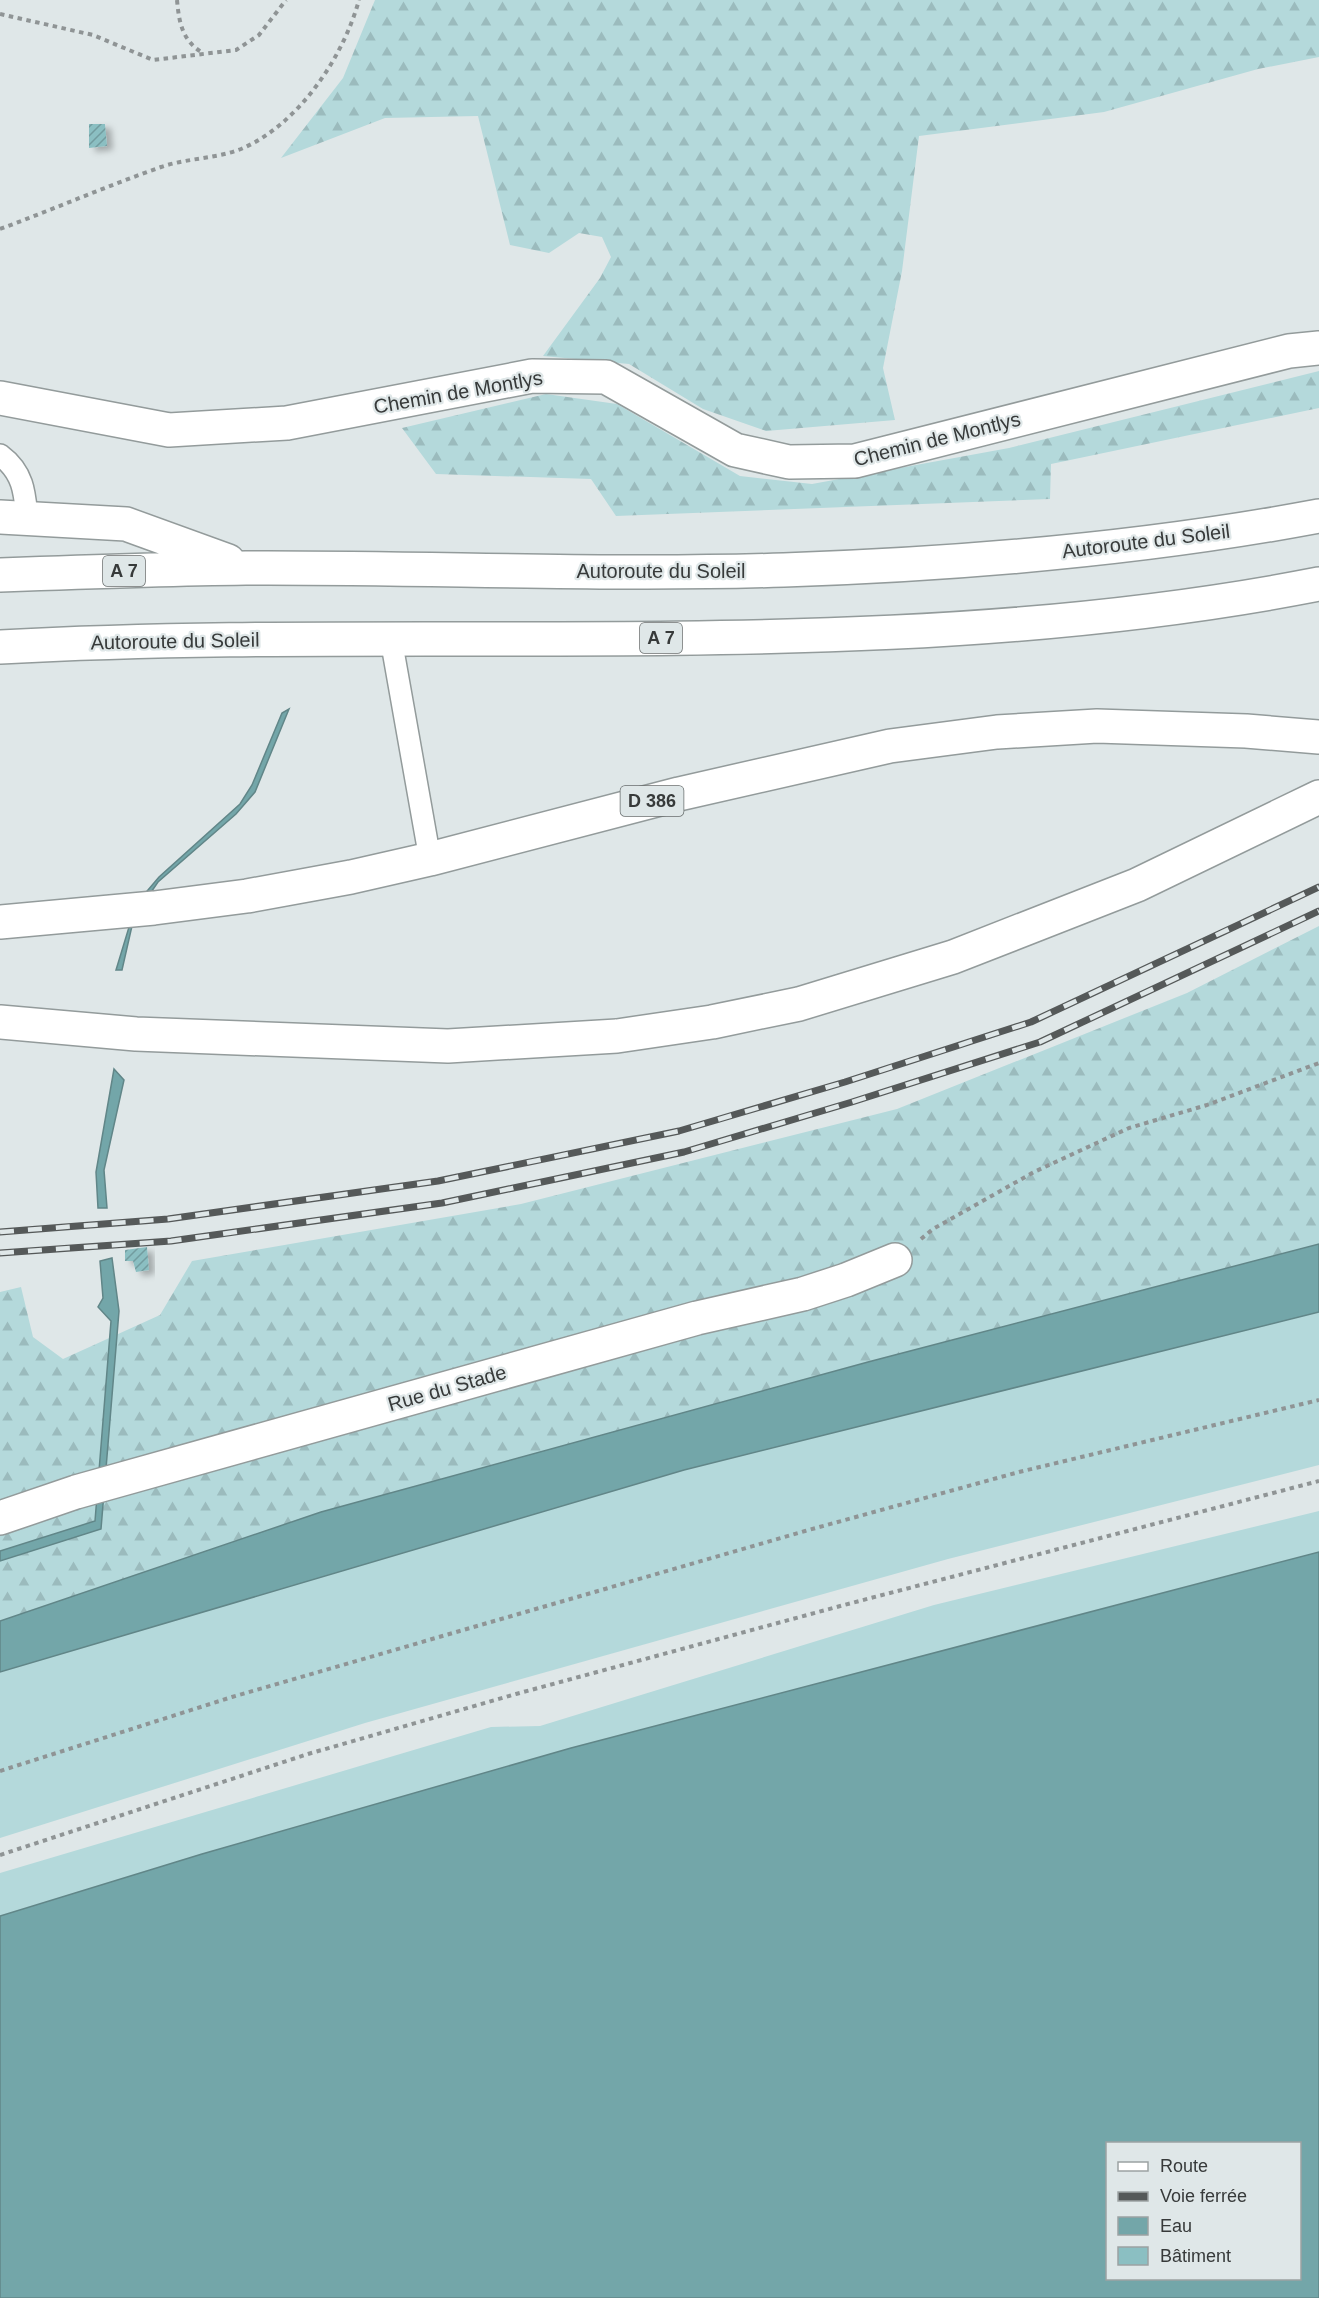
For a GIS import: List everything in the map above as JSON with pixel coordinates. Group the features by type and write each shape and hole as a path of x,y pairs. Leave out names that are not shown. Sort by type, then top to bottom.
{"main road":[{"name":"Chemin de Montlys","path":"0,398 169,430 287,423 532,376 606,376 735,450 789,462 855,461 1289,351 1319,348"},
{"name":"Autoroute du Soleil","path":"0,575 248,568 526,571 783,570 990,559 1131,544 1319,516"},
{"path":"14,518 126,524 248,568"},
{"name":"Autoroute du Soleil","path":"0,647 106,642 794,637 997,626 1148,610 1319,584"},
{"name":"D 386","path":"0,922 64,918 248,896 351,877 430,859 679,794 890,746 997,732 1097,726 1246,731 1319,737"},
{"path":"0,1022 136,1034 448,1046 617,1036 712,1022 799,1004 953,957 1137,885 1319,797"},
{"name":"Rue du Stade","path":"0,1518 76,1491 697,1318 803,1294 895,1260"}],"lane":[{"path":"0,455 13,465 25,492 14,518"},
{"path":"391,639 430,859"}],"path":[{"path":"177,0 179,22 191,46 204,54"},
{"path":"0,14 93,35 153,60 236,50 259,35 286,0"},
{"path":"0,229 164,166 218,156 259,139 297,108 318,84 339,50 359,0"},
{"path":"895,1260 933,1229 1034,1172 1129,1128 1207,1105 1319,1063"},
{"path":"0,1771 232,1697 805,1531 1019,1472 1319,1400"},
{"path":"0,1855 308,1754 516,1694 844,1605 1319,1481"}],"green space":[{"path":"375,0 1319,0 1319,57 1258,69 1104,112 919,136 902,271 883,368 895,420 766,431 703,409 629,364 543,356 600,278 611,257 602,237 579,233 549,253 510,245 478,116 385,118 281,158 343,78"},
{"path":"1319,371 1319,408 1051,464 1050,499 616,516 591,479 436,474 402,428 546,394 617,404 740,476 812,484 1009,448"},
{"path":"1319,926 1319,1244 868,1362 321,1512 0,1621 0,1292 21,1287 33,1337 63,1359 160,1315 192,1261 521,1204 897,1109 1187,993"},
{"path":"1319,1312 1319,1465 948,1559 365,1723 0,1838 0,1672 684,1470"},
{"path":"1319,1511 1319,1552 571,1748 202,1854 0,1916 0,1873 491,1727 540,1726 934,1605"}],"water":[{"path":"289,709 255,792 236,814 158,882 134,917 122,970 116,970 136,904 159,877 240,804 252,785 282,713"},
{"path":"114,1069 124,1080 104,1170 107,1208 98,1208 96,1172"},
{"path":"1319,1244 1319,1312 684,1470 0,1672 0,1621 321,1512 868,1362"},
{"path":"112,1258 119,1311 101,1529 0,1561 0,1551 95,1521 111,1321 98,1307 103,1298 100,1261"},
{"path":"1319,1552 1319,2298 0,2298 0,1916 202,1854 571,1748"}],"building":[{"path":"89,124 105,124 107,146 89,148"},
{"path":"147,1247 149,1270 136,1272 133,1261 125,1261 125,1250"}],"railway":[{"path":"0,1232 168,1219 438,1181 679,1131 845,1082 1031,1022 1319,887"},
{"path":"0,1253 171,1241 442,1203 684,1152 852,1102 1040,1042 1319,911"}]}
